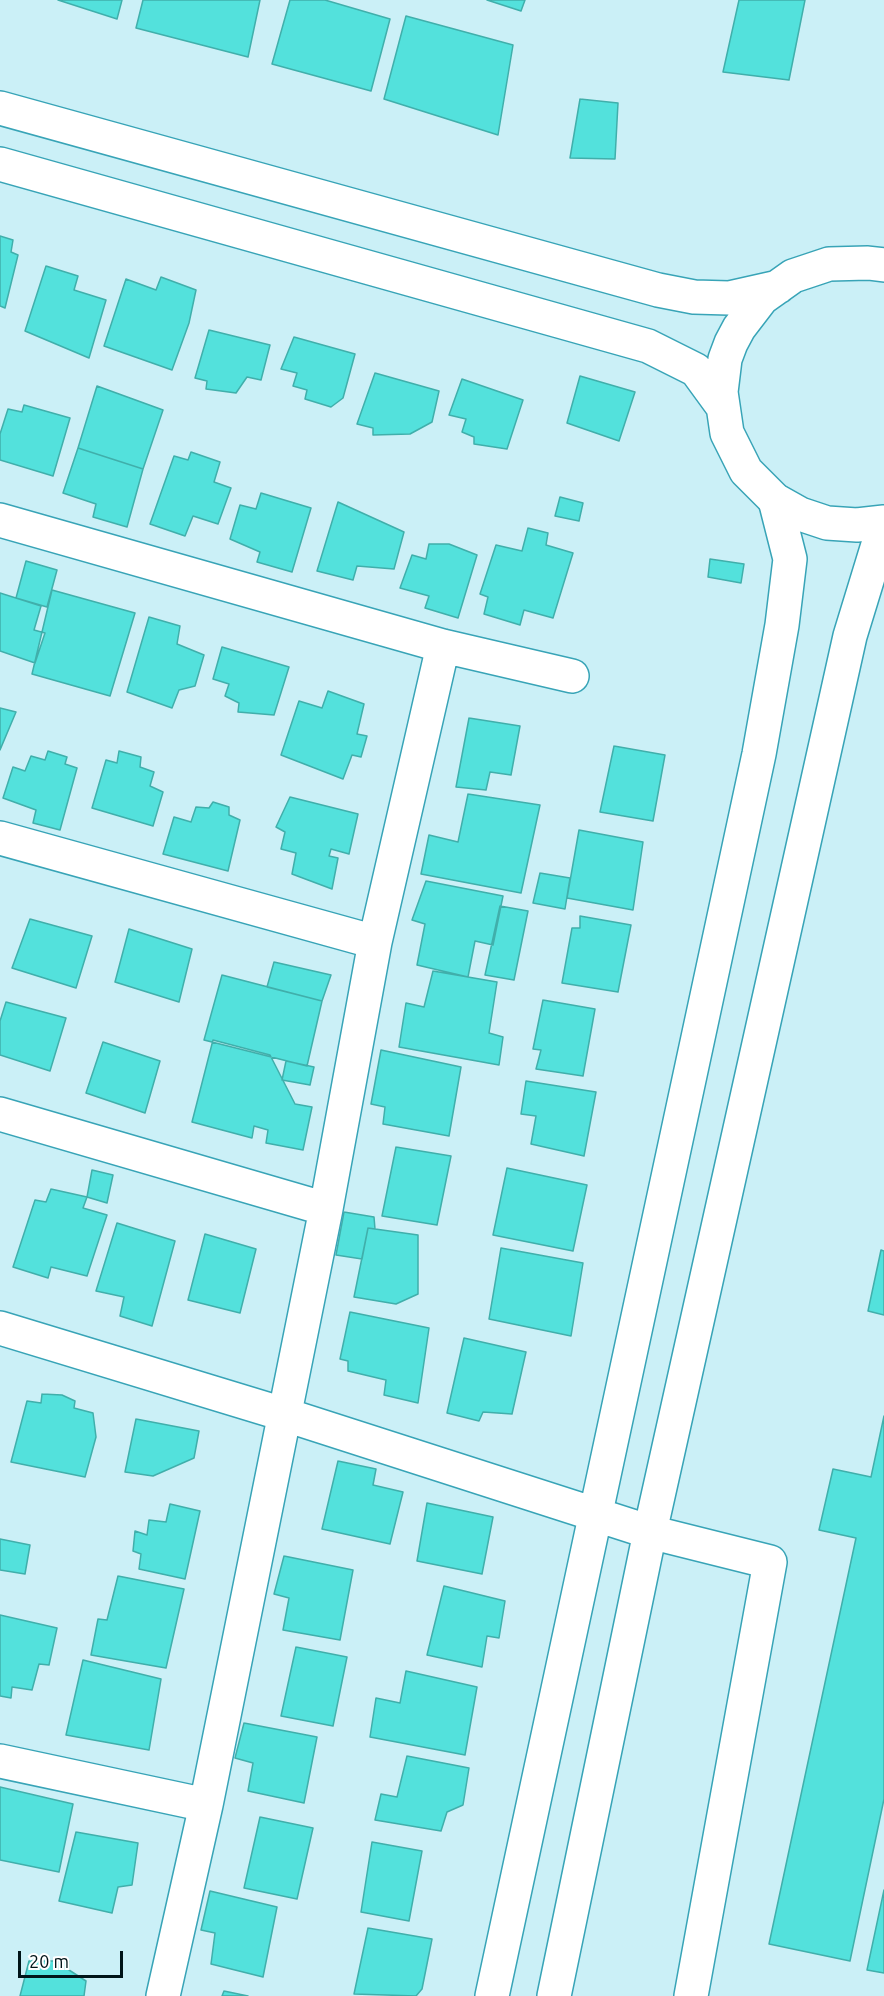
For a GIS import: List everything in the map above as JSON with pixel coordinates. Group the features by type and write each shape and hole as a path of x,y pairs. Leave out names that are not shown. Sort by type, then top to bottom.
{"street":[{"path":"0,108 658,290 694,297 729,298 778,287"},
{"path":"0,164 648,346 696,370 723,406"},
{"path":"554,1996 650,1532 850,636 884,523 856,525 827,523 800,514 775,500 746,471 727,433 722,375 731,343 739,328 762,298 793,276 829,264 868,263 884,266"},
{"path":"492,1996 764,730 790,559 775,500"},
{"path":"0,520 443,645 572,676"},
{"path":"163,1996 206,1805 326,1209 375,942 443,645"},
{"path":"0,838 375,942"},
{"path":"0,1114 326,1209"},
{"path":"0,1328 284,1414 650,1532 770,1562 691,1996"},
{"path":"0,1761 206,1805"}],"building":[{"path":"58,0 122,0 117,19"},
{"path":"143,0 260,0 248,57 136,28"},
{"path":"290,0 325,0 390,19 371,91 272,64"},
{"path":"487,0 525,0 521,11"},
{"path":"739,0 805,0 789,80 723,72"},
{"path":"406,16 513,45 498,135 384,99"},
{"path":"580,99 618,103 615,159 570,158"},
{"path":"0,236 13,240 11,252 18,255 5,308 0,306"},
{"path":"46,266 78,276 74,290 106,300 89,358 25,331"},
{"path":"161,277 196,290 189,323 172,370 104,346 126,279 156,290"},
{"path":"209,330 270,345 261,380 247,377 236,393 206,389 207,381 195,378"},
{"path":"294,337 355,354 343,398 331,407 305,399 307,390 293,386 297,373 281,369"},
{"path":"375,373 439,391 432,422 410,434 373,435 373,428 357,424"},
{"path":"580,376 635,392 619,441 567,423"},
{"path":"462,379 523,400 507,449 474,444 474,437 462,432 466,419 449,415"},
{"path":"97,386 163,410 143,469 78,448"},
{"path":"24,405 70,418 53,476 0,460 0,434 8,409 22,412"},
{"path":"78,448 143,469 127,527 93,517 96,504 63,493"},
{"path":"191,452 220,462 214,482 231,488 218,524 193,516 185,536 150,524 174,456 188,460"},
{"path":"261,493 311,508 292,572 257,562 260,552 230,539 240,505 256,509"},
{"path":"560,497 583,503 579,521 555,516"},
{"path":"338,502 404,532 394,569 357,566 353,580 317,571"},
{"path":"528,528 548,533 546,545 573,553 553,618 524,610 520,625 484,614 488,597 480,594 496,545 522,551"},
{"path":"429,544 449,544 477,555 458,618 425,608 429,596 400,588 412,555 426,559"},
{"path":"710,559 744,564 741,583 708,577"},
{"path":"26,561 57,570 47,607 16,598"},
{"path":"52,590 135,613 110,696 32,674"},
{"path":"0,593 41,606 34,630 45,633 35,663 0,651"},
{"path":"149,617 180,626 177,644 204,655 195,686 179,690 172,708 127,692"},
{"path":"222,647 289,667 274,715 238,712 239,703 225,696 229,684 213,679"},
{"path":"328,691 364,704 357,734 367,736 361,757 352,755 343,779 281,755 299,701 322,708"},
{"path":"0,708 16,712 0,750"},
{"path":"469,718 520,726 511,775 490,772 486,790 456,787"},
{"path":"614,746 665,755 653,821 600,812"},
{"path":"48,751 67,757 65,764 77,768 60,830 33,823 36,810 3,798 13,767 25,771 31,756 45,760"},
{"path":"119,751 141,757 140,767 154,772 150,786 163,792 153,826 92,808 106,760 117,763"},
{"path":"468,794 540,805 521,893 421,874 429,835 458,842"},
{"path":"290,797 358,814 349,854 331,849 329,856 338,858 332,889 292,874 296,853 281,849 285,832 276,827"},
{"path":"213,802 229,807 229,815 240,820 228,871 163,854 174,817 191,822 196,807 209,808"},
{"path":"579,830 643,842 633,910 567,898"},
{"path":"540,873 570,878 565,909 533,903"},
{"path":"426,881 503,896 493,945 475,941 468,977 417,965 425,924 412,920"},
{"path":"500,906 528,911 514,980 485,975"},
{"path":"580,916 631,925 618,992 562,983 572,928 580,928"},
{"path":"30,919 92,936 76,988 12,968"},
{"path":"129,929 192,949 179,1002 115,982"},
{"path":"274,962 331,975 322,1001 267,987"},
{"path":"433,971 497,982 489,1033 503,1037 499,1065 399,1047 406,1003 424,1007"},
{"path":"222,975 322,1001 307,1066 204,1040"},
{"path":"543,1000 595,1009 583,1076 536,1069 541,1050 533,1049"},
{"path":"6,1002 66,1018 50,1071 0,1055 0,1021"},
{"path":"213,1040 270,1055 295,1104 312,1107 303,1150 266,1143 268,1130 254,1126 252,1138 192,1122"},
{"path":"103,1042 160,1061 145,1113 86,1093"},
{"path":"381,1050 461,1067 449,1136 383,1124 385,1107 371,1104"},
{"path":"286,1061 314,1067 310,1085 282,1080"},
{"path":"526,1081 596,1092 584,1156 531,1144 536,1116 521,1114"},
{"path":"396,1147 451,1156 437,1225 382,1216"},
{"path":"507,1168 587,1185 573,1251 493,1235"},
{"path":"92,1170 113,1175 107,1203 87,1197"},
{"path":"51,1189 87,1197 83,1208 107,1215 87,1276 51,1267 48,1278 13,1267 35,1200 46,1202"},
{"path":"344,1212 374,1217 375,1229 368,1228 362,1259 336,1255"},
{"path":"117,1223 175,1241 152,1326 120,1316 124,1297 96,1291"},
{"path":"368,1228 418,1235 418,1294 396,1304 354,1297"},
{"path":"205,1234 256,1249 240,1313 188,1300"},
{"path":"501,1248 583,1263 571,1336 489,1319"},
{"path":"881,1250 884,1251 884,1315 868,1311"},
{"path":"350,1312 429,1328 418,1403 384,1395 386,1380 348,1371 348,1361 340,1359"},
{"path":"464,1338 526,1352 512,1414 483,1412 479,1421 447,1413"},
{"path":"42,1394 62,1395 75,1401 74,1408 93,1413 96,1437 85,1477 11,1462 27,1401 41,1403"},
{"path":"884,1416 884,1799 850,1961 769,1944 856,1538 819,1530 833,1469 871,1477"},
{"path":"136,1419 199,1431 194,1458 153,1476 125,1472"},
{"path":"338,1461 376,1469 373,1485 403,1492 390,1544 322,1529"},
{"path":"427,1503 493,1517 482,1574 417,1561"},
{"path":"170,1504 200,1511 185,1579 139,1569 141,1554 133,1551 135,1531 147,1535 149,1520 166,1522"},
{"path":"0,1539 30,1545 25,1574 0,1570"},
{"path":"284,1556 353,1570 340,1640 283,1630 289,1598 274,1594"},
{"path":"118,1576 184,1589 166,1668 91,1655 98,1619 107,1620"},
{"path":"444,1586 505,1601 499,1638 487,1636 482,1667 427,1655"},
{"path":"0,1615 57,1628 49,1665 39,1664 32,1690 12,1687 11,1698 0,1696"},
{"path":"296,1647 347,1657 333,1726 281,1716"},
{"path":"83,1660 161,1679 149,1750 66,1735"},
{"path":"406,1671 477,1687 465,1755 370,1737 376,1698 400,1703"},
{"path":"244,1723 317,1737 304,1803 248,1791 253,1763 235,1758"},
{"path":"407,1756 469,1768 463,1805 447,1812 441,1831 375,1820 381,1794 397,1797"},
{"path":"0,1787 73,1804 59,1872 0,1860"},
{"path":"260,1817 313,1828 297,1899 244,1888"},
{"path":"76,1832 138,1843 132,1885 118,1887 112,1913 59,1901"},
{"path":"372,1842 422,1851 409,1921 361,1912"},
{"path":"884,1890 884,1973 867,1970"},
{"path":"210,1891 277,1907 263,1977 211,1964 215,1933 201,1930"},
{"path":"368,1928 432,1939 422,1989 416,1996 354,1994"},
{"path":"29,1961 69,1961 69,1970 86,1981 84,1996 20,1996"},
{"path":"224,1991 248,1996 222,1996"}]}
